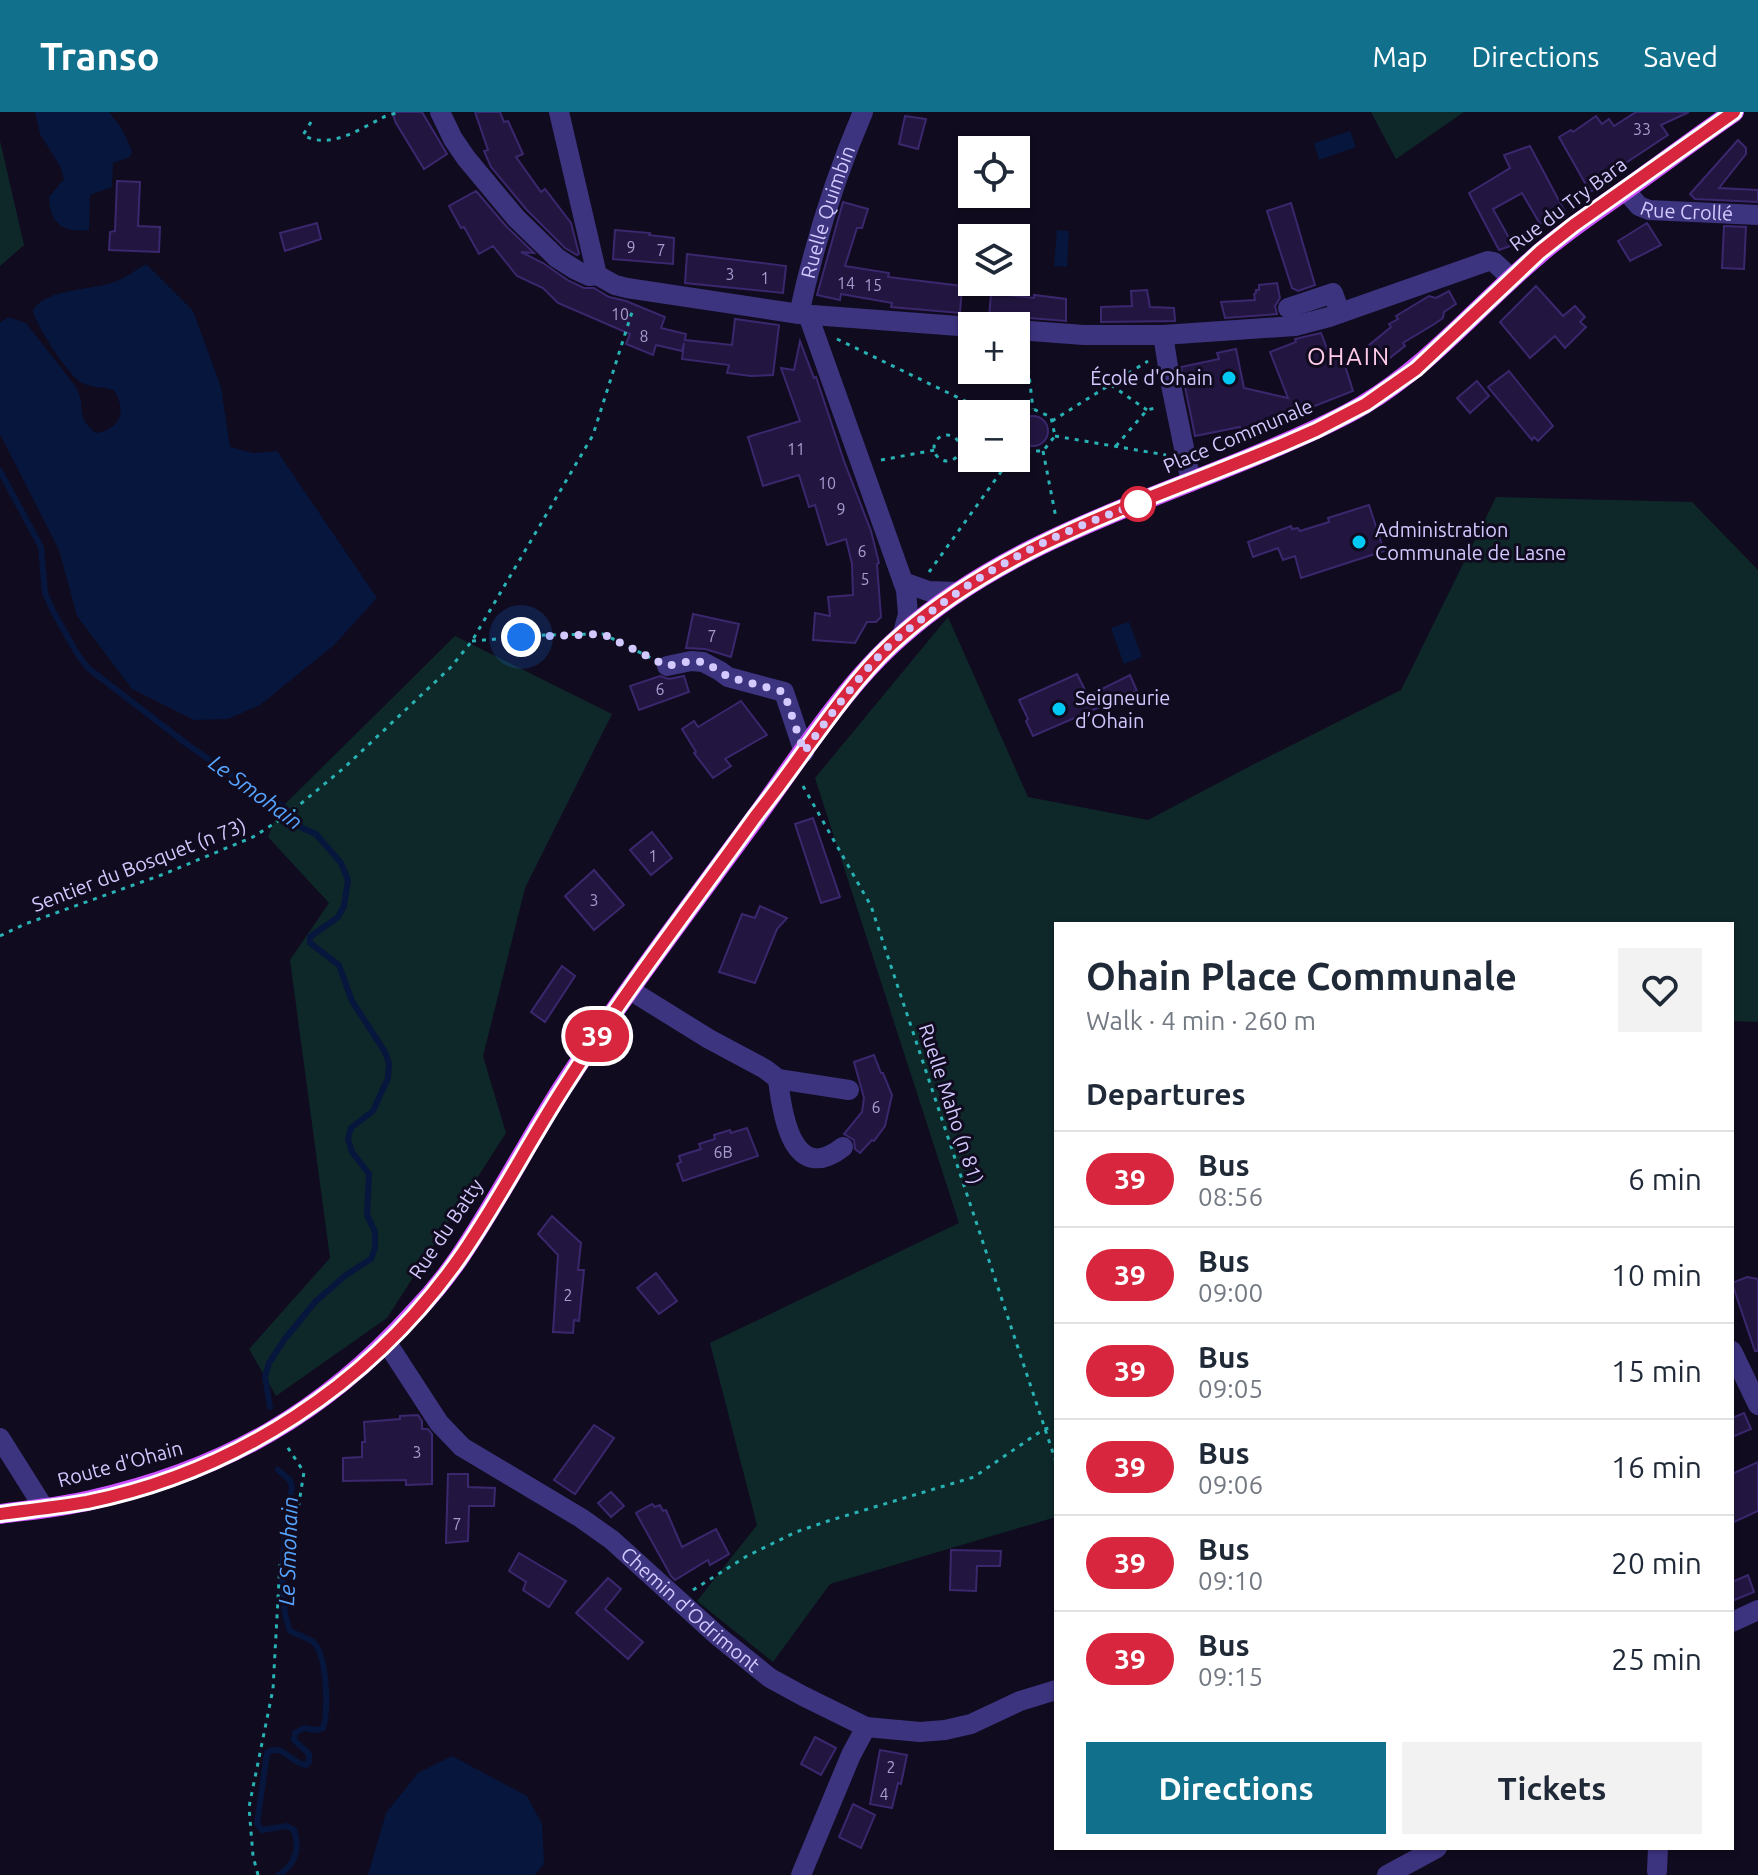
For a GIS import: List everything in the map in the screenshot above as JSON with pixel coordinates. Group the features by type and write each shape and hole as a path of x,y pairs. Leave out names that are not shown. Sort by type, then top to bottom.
{"main road":[{"name":"Rue du Try Bara","path":"1441,347 1511,278 1574,225 1734,112"},
{"name":"Place Communale","path":"798,760 881,654 957,592 1028,550 1342,417 1387,390 1441,347"},
{"name":"Rue du Batty","path":"205,1465 275,1430 330,1393 387,1343 429,1297 459,1258 555,1101 630,990 798,760"},
{"name":"Route d'Ohain","path":"0,1514 87,1502 205,1465"}],"street":[{"path":"440,112 466,158 516,218 557,258 589,276 597,275 615,285 640,290 806,318 958,326"},
{"path":"559,112 597,275"},
{"name":"Ruelle Quimbin","path":"806,318 823,218 863,112"},
{"name":"Rue Crollé","path":"1625,190 1639,206 1649,210 1758,215"},
{"path":"1030,331 1164,342 1200,332 1291,317 1340,313 1488,261 1494,262 1511,278"},
{"path":"806,318 903,582 908,602 903,633"},
{"path":"1164,342 1191,482"},
{"path":"903,582 923,589 957,592"},
{"path":"667,666 703,662 728,677 784,692 798,760"},
{"path":"630,990 778,1079 849,1090"},
{"path":"778,1079 782,1114 798,1149 809,1158 819,1159 830,1157 843,1147"},
{"name":"Chemin d'Odrimont","path":"387,1343 439,1423 462,1447 602,1533 719,1637 770,1678 803,1696 866,1727 920,1732 971,1724 1020,1701 1054,1691"},
{"path":"1734,1355 1758,1405"},
{"path":"0,1438 44,1508"},
{"path":"1734,1621 1758,1610"},
{"path":"801,1875 851,1755 866,1727"},
{"path":"1387,1875 1433,1850"},
{"path":"1657,1871 1658,1850"}],"path":[{"path":"311,122 303,135 331,141 400,112"},
{"name":"Sentier du Bosquet (n 73)","path":"0,936 253,837 286,816 345,767 451,667 472,641 593,435 640,290"},
{"path":"806,318 965,400"},
{"path":"1052,421 1111,384 1164,342"},
{"path":"1029,384 1033,409"},
{"path":"1111,384 1147,410"},
{"path":"1116,446 1147,410 1174,404"},
{"path":"1030,410 1051,417 1052,421 1055,436 1043,451 1060,536"},
{"path":"935,450 937,441 943,436 952,436 958,442"},
{"path":"1055,436 1185,458"},
{"path":"861,464 935,450"},
{"path":"935,450 942,459 950,460 958,454"},
{"path":"1030,451 1043,451"},
{"path":"923,589 929,571 1001,472"},
{"path":"472,641 603,634 667,666"},
{"name":"Ruelle Maho (n 81)","path":"798,760 871,906 1054,1456"},
{"path":"676,1600 747,1556 796,1532 974,1477 1044,1429 1054,1427"},
{"path":"258,1875 253,1856 249,1807 273,1689 282,1560 290,1559 304,1472 275,1430"}],"green space":[{"path":"1371,112 1464,112 1396,159"},
{"path":"0,141 24,245 0,266"},
{"path":"1496,497 1692,502 1758,570 1758,1022 1734,1021 1734,922 1054,922 1054,1518 830,1584 773,1662 697,1601 757,1525 710,1343 959,1223 815,778 948,617 1028,797 1148,820 1401,690"},
{"path":"455,636 612,714 525,888 483,1056 506,1133 387,1318 276,1396 249,1349 330,1258 290,960 329,903 268,837 279,810"}],"water":[{"path":"35,112 109,112 122,129 132,151 130,157 113,163 112,187 90,195 89,230 65,228 52,214 49,197 64,179 60,166 40,134"},
{"path":"1350,131 1356,147 1319,160 1314,143"},
{"path":"1057,230 1069,231 1067,267 1054,266"},
{"path":"146,264 193,311 221,387 230,447 253,453 277,451 377,598 333,646 260,705 228,719 194,720 132,689 77,616 59,550 0,434 0,323 8,317 26,323 76,387 83,417 89,427 96,433 116,423 121,412 114,390 86,385 77,379 46,338 33,310 49,297 117,281"},
{"path":"1129,622 1142,657 1124,664 1111,628"},
{"path":"452,1756 527,1796 542,1824 544,1864 535,1875 368,1875 386,1813 418,1773"}],"building":[{"path":"392,112 422,112 447,154 424,169"},
{"path":"475,112 500,112 504,122 508,121 523,154 516,157 541,192 545,189 571,223 579,254 565,248 526,209 491,167"},
{"path":"1636,112 1689,112 1661,125 1668,135 1600,180 1603,185 1590,192 1559,137 1571,130 1573,132 1596,116 1602,124 1609,119 1614,126"},
{"path":"905,116 926,119 918,149 899,144"},
{"path":"1738,140 1746,148 1746,154 1719,188 1758,190 1758,202 1695,199 1690,194"},
{"path":"1530,146 1565,212 1540,224 1522,193 1493,209 1513,245 1499,250 1469,193 1510,168 1504,155"},
{"path":"117,181 140,182 138,226 160,227 159,252 109,250 110,232 115,231"},
{"path":"476,191 534,253 521,252 584,288 594,288 609,297 665,317 661,328 686,334 685,340 732,345 735,319 779,325 773,375 727,373 729,365 682,359 684,343 682,351 656,345 653,355 626,344 630,334 558,303 543,288 517,276 493,246 479,254 449,206"},
{"path":"843,202 868,209 862,228 857,228 845,266 889,273 888,277 958,286 958,296 961,296 958,313 891,307 892,303 841,294 840,300 817,295"},
{"path":"1291,203 1315,285 1298,291 1292,288 1267,211"},
{"path":"317,223 321,239 285,251 280,233"},
{"path":"1647,223 1661,245 1630,261 1618,241"},
{"path":"1724,226 1746,227 1744,269 1722,268"},
{"path":"615,230 674,238 673,264 613,259"},
{"path":"687,254 786,266 783,293 685,283"},
{"path":"1277,283 1280,298 1275,306 1277,314 1225,318 1221,302 1255,300 1254,294 1259,290 1259,285"},
{"path":"1536,286 1563,316 1575,306 1585,317 1580,322 1586,327 1565,348 1555,336 1530,358 1500,322"},
{"path":"1147,290 1150,307 1174,308 1175,321 1101,322 1101,307 1132,306 1131,291"},
{"path":"1449,291 1456,304 1444,312 1443,318 1403,343 1405,346 1382,364 1368,346 1391,327 1389,324 1398,319 1396,316 1429,296 1436,298"},
{"path":"1034,295 1066,299 1066,321 1030,318 1030,312 989,312 991,296 1034,298"},
{"path":"1321,333 1330,356 1341,353 1353,391 1243,434 1240,427 1195,436 1181,367 1219,359 1217,353 1236,349 1244,388 1288,398 1270,352 1296,342 1295,339"},
{"path":"800,341 871,531 879,563 881,617 876,622 867,622 855,643 813,640 815,613 830,616 828,597 853,595 852,564 846,539 827,545 815,505 809,507 799,475 763,486 748,437 800,421 781,368 794,370"},
{"path":"1509,371 1553,426 1538,441 1534,437 1532,440 1488,387"},
{"path":"1477,381 1489,396 1470,413 1457,398"},
{"path":"1030,416 1039,417 1047,425 1047,437 1039,445 1030,446"},
{"path":"1369,505 1384,551 1301,578 1295,556 1283,560 1278,548 1253,557 1248,542 1291,526 1300,531"},
{"path":"693,614 739,624 731,657 705,649 686,648"},
{"name":"Seigneurie d’Ohain","path":"1077,674 1088,696 1130,675 1137,691 1033,736 1019,700"},
{"path":"660,676 669,679 684,676 689,692 639,710 630,686"},
{"path":"741,701 767,735 725,759 731,766 713,778 694,753 682,729 694,721 698,727"},
{"path":"813,818 840,897 821,903 795,824"},
{"path":"652,832 672,858 651,875 630,850"},
{"path":"594,870 624,905 594,930 565,896"},
{"path":"760,906 787,918 777,929 755,983 719,972 742,914 755,918"},
{"path":"562,966 575,976 545,1022 531,1012"},
{"path":"874,1055 892,1095 885,1126 860,1153 855,1149 854,1140 844,1134 862,1112 864,1098 854,1062"},
{"path":"747,1128 758,1156 683,1181 677,1164 681,1162 679,1156 701,1149 699,1144 715,1139 714,1135"},
{"path":"552,1216 581,1243 578,1270 584,1270 579,1321 574,1320 573,1333 553,1332 558,1255 538,1234"},
{"path":"656,1273 677,1301 659,1314 637,1288"},
{"path":"1747,1277 1758,1279 1758,1351 1755,1351 1734,1282"},
{"path":"1744,1413 1751,1429 1734,1436 1734,1417"},
{"path":"418,1415 422,1429 428,1429 432,1434 432,1484 406,1485 406,1480 343,1481 343,1458 362,1457 364,1422"},
{"path":"594,1425 614,1438 575,1494 554,1480"},
{"path":"1758,1462 1758,1511 1734,1522 1734,1473"},
{"path":"448,1474 468,1474 468,1487 495,1488 494,1506 469,1506 468,1541 446,1543"},
{"path":"611,1492 624,1506 611,1517 598,1503"},
{"path":"652,1504 666,1510 682,1547 716,1529 729,1554 710,1565 708,1560 675,1580 636,1513"},
{"path":"951,1550 1001,1551 1000,1566 977,1566 976,1591 950,1590"},
{"path":"519,1553 566,1581 549,1607 523,1590 526,1582 509,1571"},
{"path":"1748,1575 1754,1592 1734,1600 1734,1581"},
{"path":"608,1578 621,1589 605,1609 643,1642 628,1659 576,1613"},
{"path":"815,1737 836,1748 821,1775 801,1764"},
{"path":"880,1750 907,1755 892,1808 870,1804"},
{"path":"853,1804 875,1815 861,1848 839,1837"}],"waterway":[{"name":"Le Smohain","path":"0,471 41,547 45,593 53,611 88,668 188,745 284,807 302,828 316,834 341,863 348,880 344,906 338,917 310,937 310,943 339,965 352,1001 385,1052 389,1064 388,1078 373,1111 351,1128 348,1139 352,1152 369,1174 367,1215 375,1232 375,1248 371,1259 346,1275 315,1302 284,1340 269,1363 265,1377 270,1407"},
{"name":"Le Smohain","path":"278,1470 290,1480 292,1488 283,1560 286,1616 290,1631 311,1640 318,1648 326,1697 323,1728 304,1728 295,1733 294,1740 309,1754 306,1765 282,1751 267,1753 257,1824 262,1830 287,1826 294,1830 297,1843 293,1860 279,1875"}],"bus line":[{"name":"39","path":"0,1514 87,1502 205,1465 275,1430 330,1393 387,1343 459,1258 587,1050 692,903 826,721 859,679 903,633 957,592 1028,550 1284,444 1366,404 1416,369 1511,278 1574,225 1734,112"}],"place":[{"name":"École d'Ohain","path":"1229,378"},
{"name":"Administration Communale de Lasne","path":"1359,542"},
{"name":"Seigneurie d’Ohain","path":"1059,709"}],"district":[{"name":"OHAIN","path":"1349,357"}],"route":[{"path":"521,637 603,634 667,666 703,662 728,677 784,692 804,752 881,654 957,592 1028,550 1138,504"}]}
